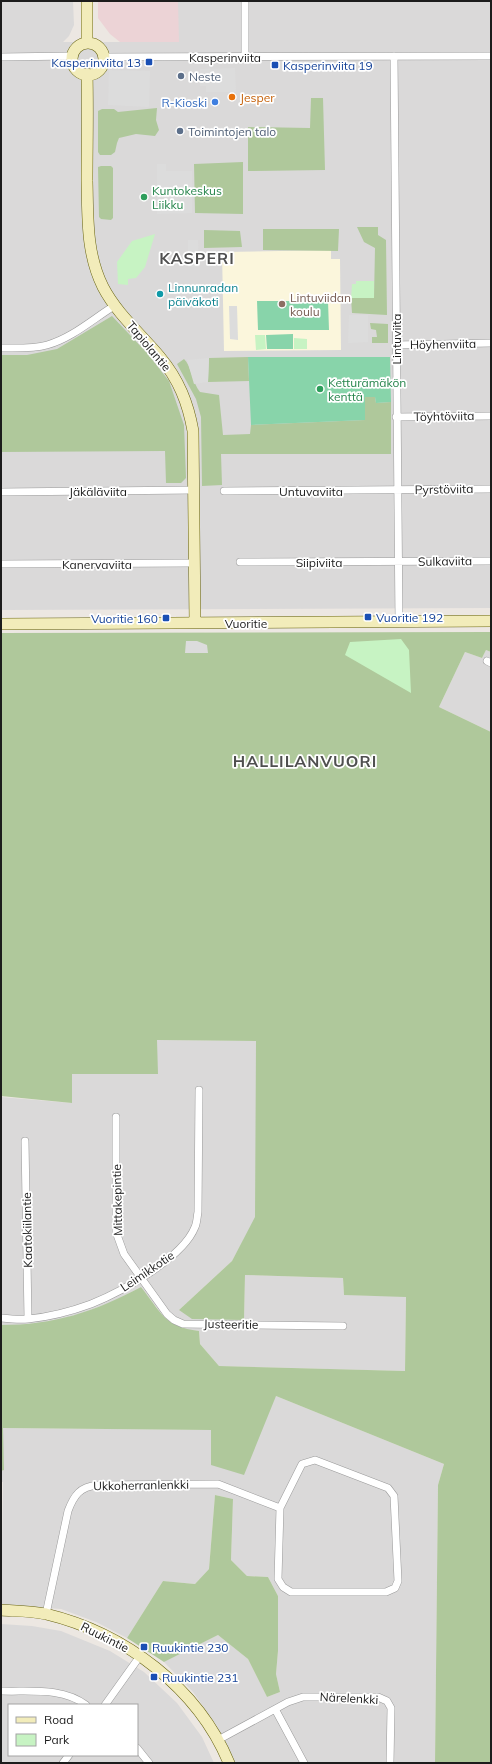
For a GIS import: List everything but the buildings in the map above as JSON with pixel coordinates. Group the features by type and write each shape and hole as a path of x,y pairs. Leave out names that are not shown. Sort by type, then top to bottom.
{"street":[{"path":"87,43 88,1"},
{"path":"245,1 245,56"},
{"path":"87,43 99,48 103,57 100,69 87,74 82,73 74,66 72,56 77,47 87,43"},
{"path":"1,57 72,56"},
{"name":"Lintuviita","path":"394,56 399,622"},
{"name":"Kasperinviita","path":"103,57 491,56"},
{"name":"Tapiolantie","path":"87,74 88,236 94,264 99,278 114,306 161,358 174,376 185,397 193,431 195,490 195,623"},
{"path":"1,348 46,346 61,341 114,306"},
{"name":"Höyhenviita","path":"396,345 491,344"},
{"name":"Töyhtöviita","path":"396,417 491,416"},
{"name":"Pyrstöviita","path":"398,490 491,489"},
{"name":"Jäkäläviita","path":"1,492 195,490"},
{"name":"Untuvaviita","path":"224,491 398,490"},
{"name":"Sulkaviita","path":"399,562 491,561"},
{"name":"Siipiviita","path":"240,562 399,562"},
{"name":"Kanervaviita","path":"1,564 194,563"},
{"name":"Vuoritie","path":"1,624 491,621"},
{"name":"Leimikkotie","path":"1,1318 28,1319 58,1314 90,1304 118,1291 169,1259 186,1241 195,1227 198,1212 199,1090"},
{"name":"Mittakepintie","path":"116,1117 116,1232 124,1254 141,1277"},
{"name":"Kaatokiilantie","path":"25,1140 28,1319"},
{"name":"Justeeritie","path":"141,1277 167,1314 174,1320 183,1324 343,1326"},
{"path":"315,1460 388,1488 394,1496 398,1547 398,1581 395,1588 386,1592 291,1592 283,1588 278,1579 280,1508 302,1464 315,1460"},
{"name":"Ukkoherranlenkki","path":"46,1614 68,1511 76,1494 89,1486 218,1484 280,1508"},
{"name":"Ruukintie","path":"1,1610 46,1614 77,1623 108,1636 140,1656 155,1667 186,1696 213,1731 229,1763"},
{"path":"106,1704 140,1656"},
{"path":"1,1691 62,1693 85,1704"},
{"name":"Närelenkki","path":"218,1740 288,1702 303,1697 378,1697 387,1701 391,1708 390,1763"},
{"path":"275,1709 304,1763"},
{"path":"138,1749 149,1763"}],"shaded area":[{"path":"1,1 73,1 74,25 69,36 63,42 178,42 178,1 491,1 491,608 1,610"},
{"path":"98,1 178,1 179,42 120,42 110,34 98,18"},
{"path":"235,68 236,92 206,92 206,86 200,86 200,69"},
{"path":"109,70 150,71 149,107 108,105"},
{"path":"157,164 166,164 166,171 192,171 192,213 157,214"},
{"path":"188,240 198,240 199,267 188,267"},
{"name":"Lintuviidan koulu","path":"331,250 331,259 340,259 341,350 224,351 222,252"},
{"path":"229,306 237,306 238,340 230,339"},
{"path":"349,315 368,315 368,342 348,343"},
{"path":"209,358 208,382 194,384 187,360"},
{"path":"186,641 197,641 207,645 208,653 185,653"},
{"path":"486,650 491,652 491,732 439,707 465,652 482,658"},
{"path":"157,1040 256,1041 256,1217 232,1261 179,1310 244,1320 245,1275 343,1278 344,1295 406,1296 405,1371 219,1366 200,1344 199,1331 182,1329 166,1320 141,1287 112,1302 80,1314 51,1322 26,1325 1,1325 1,1097 72,1103 72,1074 157,1074"},
{"path":"276,1396 444,1464 438,1485 435,1763 234,1763 217,1726 193,1692 164,1662 218,1635 248,1659 267,1697 280,1692 276,1674 278,1651 278,1596 268,1577 247,1576 231,1560 233,1499 215,1495 209,1569 195,1584 163,1581 127,1638 96,1622 61,1609 1,1605 3,1482 1,1482 1,1471 4,1470 2,1428 211,1430"},
{"path":"1,1624 32,1626 61,1631 110,1651 144,1672 177,1703 202,1737 214,1763 1,1763"}],"green space":[{"path":"311,98 323,98 325,170 248,171 248,127 310,128"},
{"path":"157,108 156,120 159,130 155,136 136,134 119,138 115,152 111,155 100,155 98,152 98,111 102,109 114,109 118,112"},
{"path":"243,162 243,214 195,213 194,164"},
{"path":"111,166 113,168 113,218 111,220 101,219 99,217 98,167"},
{"path":"357,227 378,227 378,235 386,240 387,315 352,313 351,298 374,298 375,248 364,242"},
{"path":"263,229 339,229 338,251 263,250"},
{"path":"204,230 240,231 242,247 204,248"},
{"path":"155,234 145,267 136,278 128,279 128,285 118,284 117,262 132,241"},
{"path":"356,281 374,281 374,298 351,298 352,284 356,284"},
{"path":"257,301 328,301 329,330 258,330"},
{"path":"112,316 147,353 169,381 184,425 186,478 181,483 166,483 165,451 1,452 1,355 27,355 57,349"},
{"path":"370,323 388,324 388,343 372,343 372,337 377,337 376,330 371,329"},
{"path":"293,334 293,349 267,349 266,335"},
{"path":"255,335 265,335 266,349 256,350"},
{"path":"294,338 307,339 307,349 294,349"},
{"path":"248,357 249,381 208,382 209,358"},
{"name":"Ketturämäkön kenttä","path":"248,357 390,357 391,402 376,403 375,397 365,397 365,420 251,425"},
{"path":"184,359 200,392 219,395 223,435 250,434 251,425 365,420 365,397 375,397 376,403 391,402 391,454 221,454 222,485 202,486 201,417 196,399 177,364"},
{"path":"491,632 491,652 486,650 482,658 465,652 439,707 491,732 491,1763 435,1763 438,1485 444,1464 276,1396 244,1475 211,1465 211,1430 3,1428 4,1470 1,1471 1,1325 39,1323 56,1320 90,1310 124,1296 141,1287 164,1317 178,1326 199,1331 200,1344 219,1366 405,1371 406,1297 344,1295 343,1278 245,1275 244,1320 192,1319 179,1310 232,1261 255,1217 256,1041 157,1040 158,1074 72,1074 72,1103 1,1096 1,633"},
{"path":"401,639 409,650 411,693 345,655 350,642"},
{"path":"215,1495 233,1499 231,1560 247,1576 268,1577 278,1596 278,1651 276,1674 280,1692 267,1697 248,1659 218,1635 164,1662 127,1638 163,1581 195,1584 209,1569"}],"place":[{"name":"Kasperinviita 13","path":"149,62"},
{"name":"Kasperinviita 19","path":"275,65"},
{"name":"Neste","path":"181,76"},
{"name":"Jesper","path":"232,97"},
{"name":"R-Kioski","path":"215,102"},
{"name":"Toimintojen talo","path":"180,131"},
{"name":"Kuntokeskus Liikku","path":"144,197"},
{"name":"Linnunradan päiväkoti","path":"160,294"},
{"name":"Lintuviidan koulu","path":"282,304"},
{"name":"Ketturämäkön kenttä","path":"320,389"},
{"name":"Vuoritie 192","path":"368,617"},
{"name":"Vuoritie 160","path":"166,618"},
{"name":"Ruukintie 230","path":"144,1647"},
{"name":"Ruukintie 231","path":"154,1677"}],"district":[{"name":"KASPERI","path":"197,258"},
{"name":"HALLILANVUORI","path":"305,761"}]}
